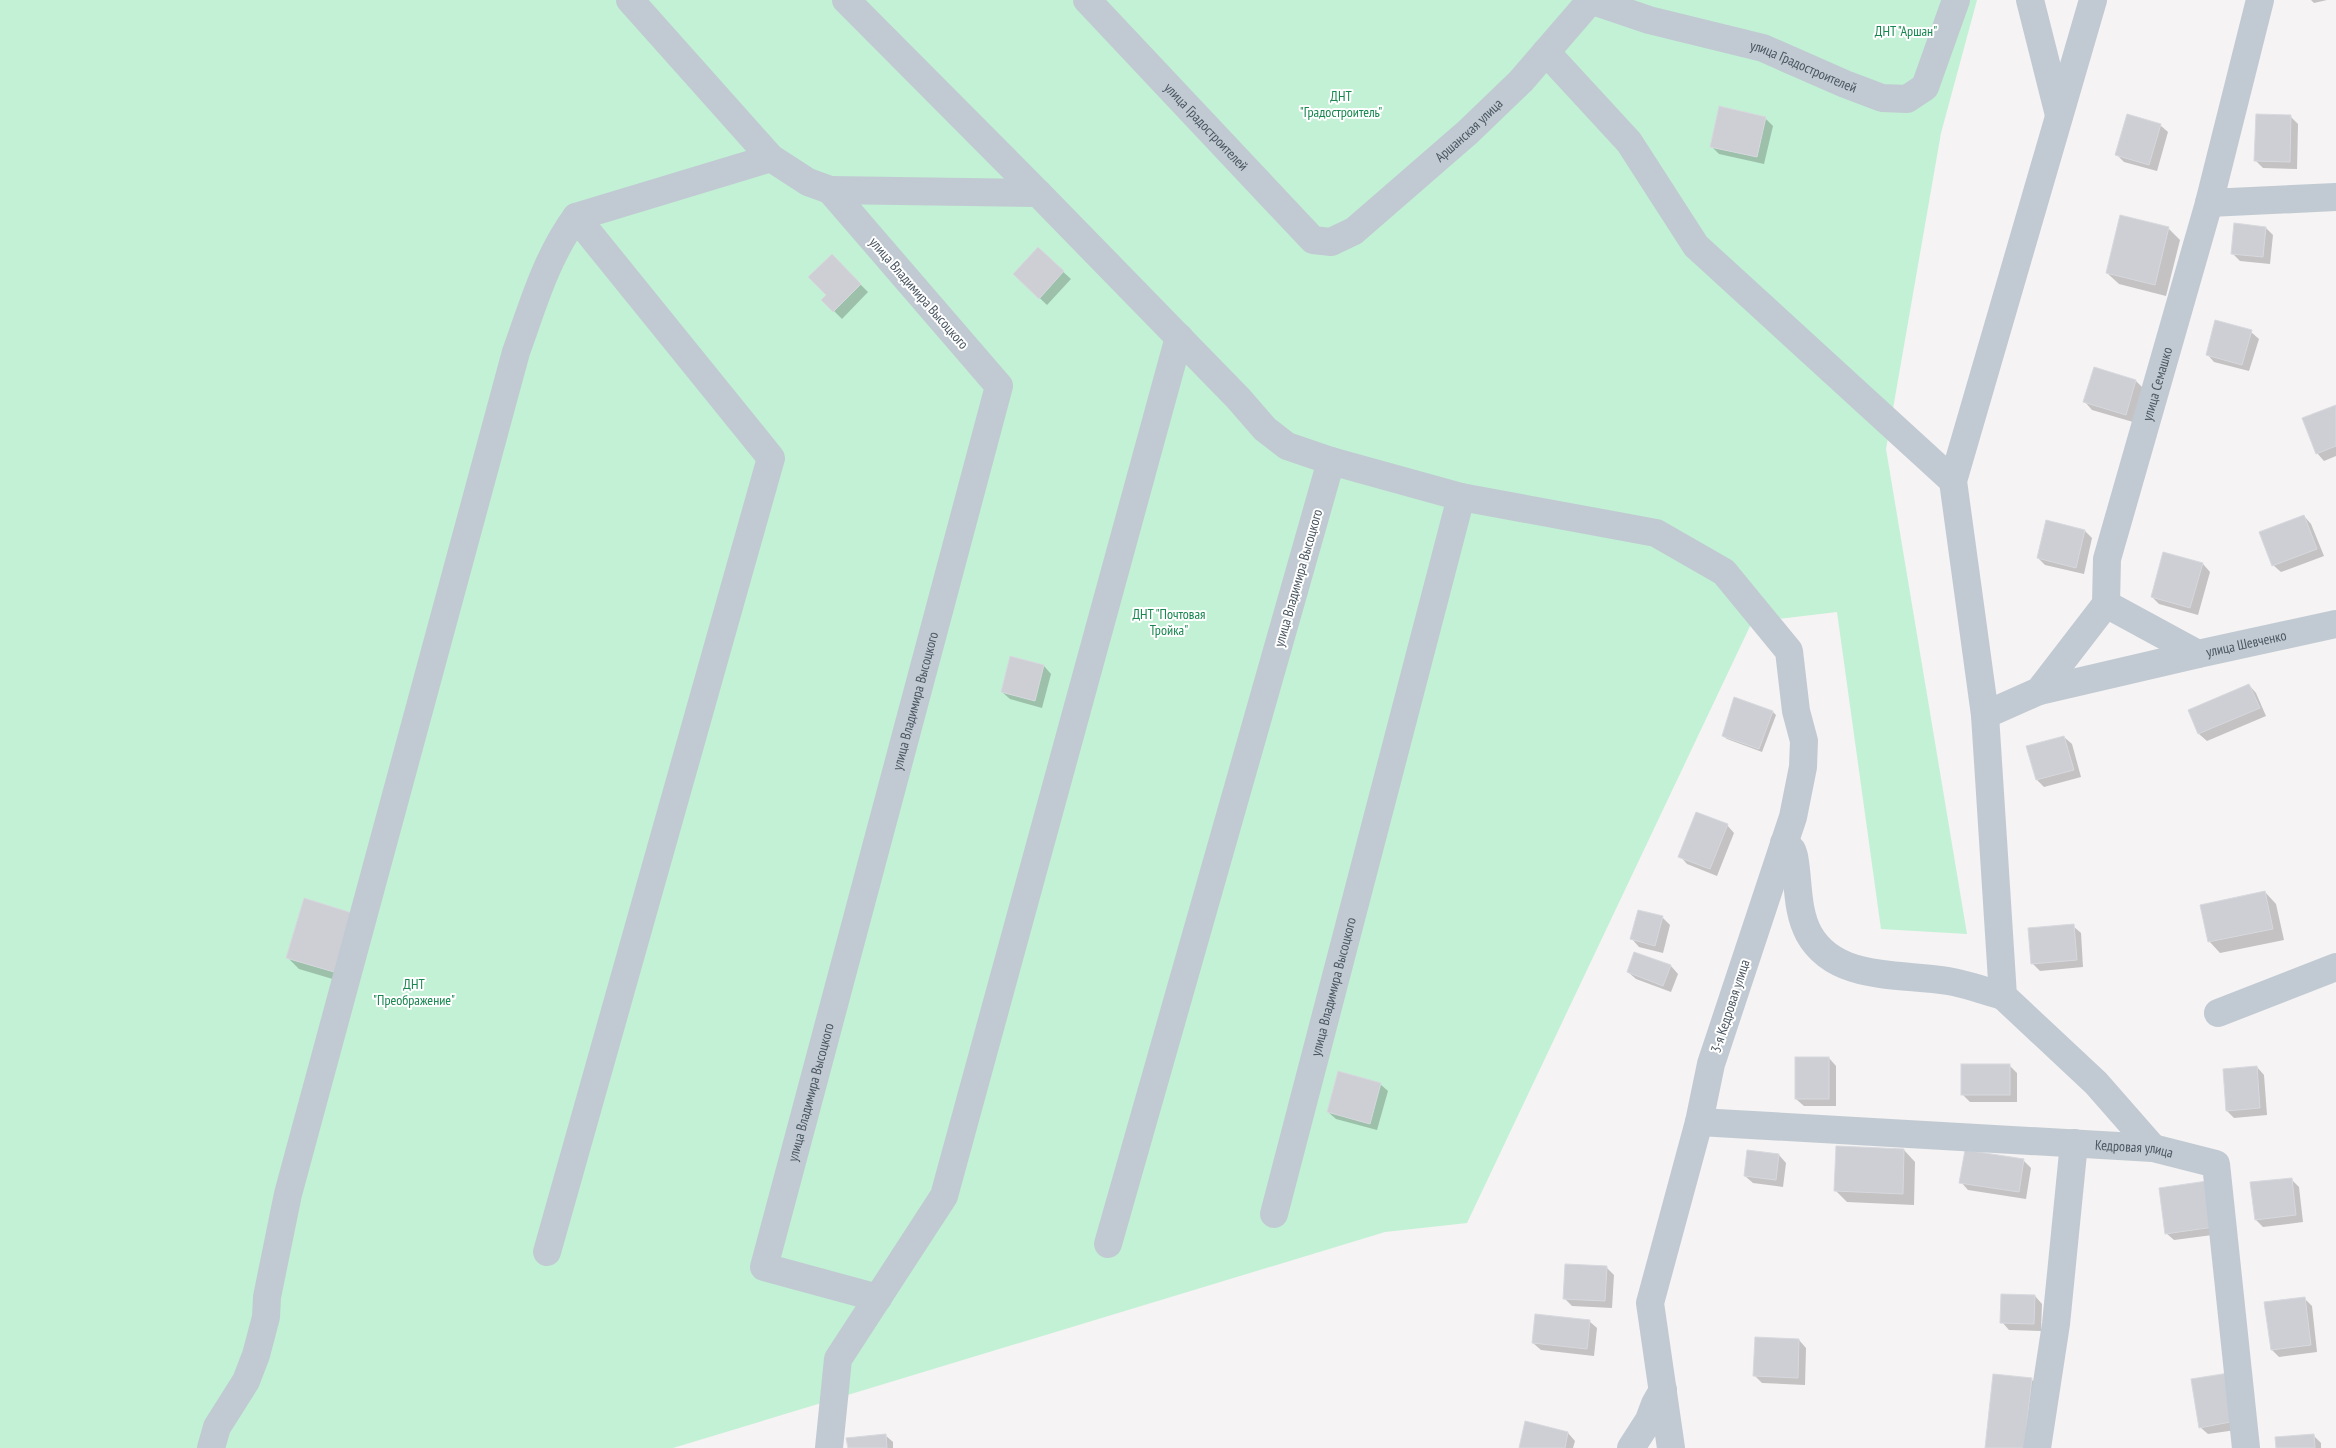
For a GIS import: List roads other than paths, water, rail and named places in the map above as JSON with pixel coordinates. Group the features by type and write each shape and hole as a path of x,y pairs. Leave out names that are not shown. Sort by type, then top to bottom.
{"street":[{"name":"улица Владимира Высоцкого","path":"630,0 771,158 808,182 830,190 1038,193"},
{"path":"846,0 1179,337 1265,429 1288,446 1331,461 1461,496"},
{"name":"улица Градостроителей","path":"1087,0 1313,240 1331,242"},
{"name":"улица Градостроителей","path":"1590,0 1649,20 1762,48 1882,98 1908,99 1925,87 1956,0"},
{"name":"Аршанская улица","path":"1331,242 1354,231 1468,132 1521,81 1590,0"},
{"path":"2030,0 2060,116"},
{"path":"2003,996 1985,715 1953,482 2094,0"},
{"name":"улица Семашко","path":"2106,604 2107,559 2208,203 2260,0"},
{"path":"1546,52 1629,142 1696,246 1953,482"},
{"path":"211,1448 217,1427 246,1381 260,1340 266,1317 267,1296 288,1194 516,352 542,278 559,240 576,217 771,158"},
{"name":"улица Владимира Высоцкого","path":"830,190 999,386 764,1267 878,1298"},
{"path":"2208,203 2336,197"},
{"path":"547,1252 771,458 576,217"},
{"path":"829,1448 838,1359 944,1196 1179,337"},
{"name":"улица Владимира Высоцкого","path":"1108,1244 1331,461"},
{"name":"улица Владимира Высоцкого","path":"1274,1214 1461,496"},
{"name":"3-я Кедровая улица","path":"1461,496 1656,533 1724,572 1789,651 1796,711 1804,741 1803,767 1793,817 1711,1064 1699,1122 1650,1303 1663,1390"},
{"path":"2039,691 2106,604"},
{"name":"улица Шевченко","path":"2106,604 2198,654 2336,624"},
{"path":"1985,715 2039,691 2198,654"},
{"path":"1784,843 1792,850 1794,856 1802,917 1810,935 1832,959 1863,972 1948,981 2003,996 2096,1083 2153,1148"},
{"path":"2218,1013 2336,967"},
{"name":"Кедровая улица","path":"1699,1122 2153,1148 2216,1164 2246,1448"},
{"path":"2037,1448 2056,1324 2074,1143"},
{"path":"1631,1448 1649,1420 1663,1390"},
{"path":"1663,1390 1672,1448"}],"park label":[{"name":"ДНТ \"Аршан\"","path":"1906,31"},
{"name":"ДНТ \"Градостроитель\"","path":"1341,104"},
{"name":"ДНТ \"Почтовая Тройка\"","path":"1169,622"},
{"name":"ДНТ \"Преображение\"","path":"414,992"}]}
